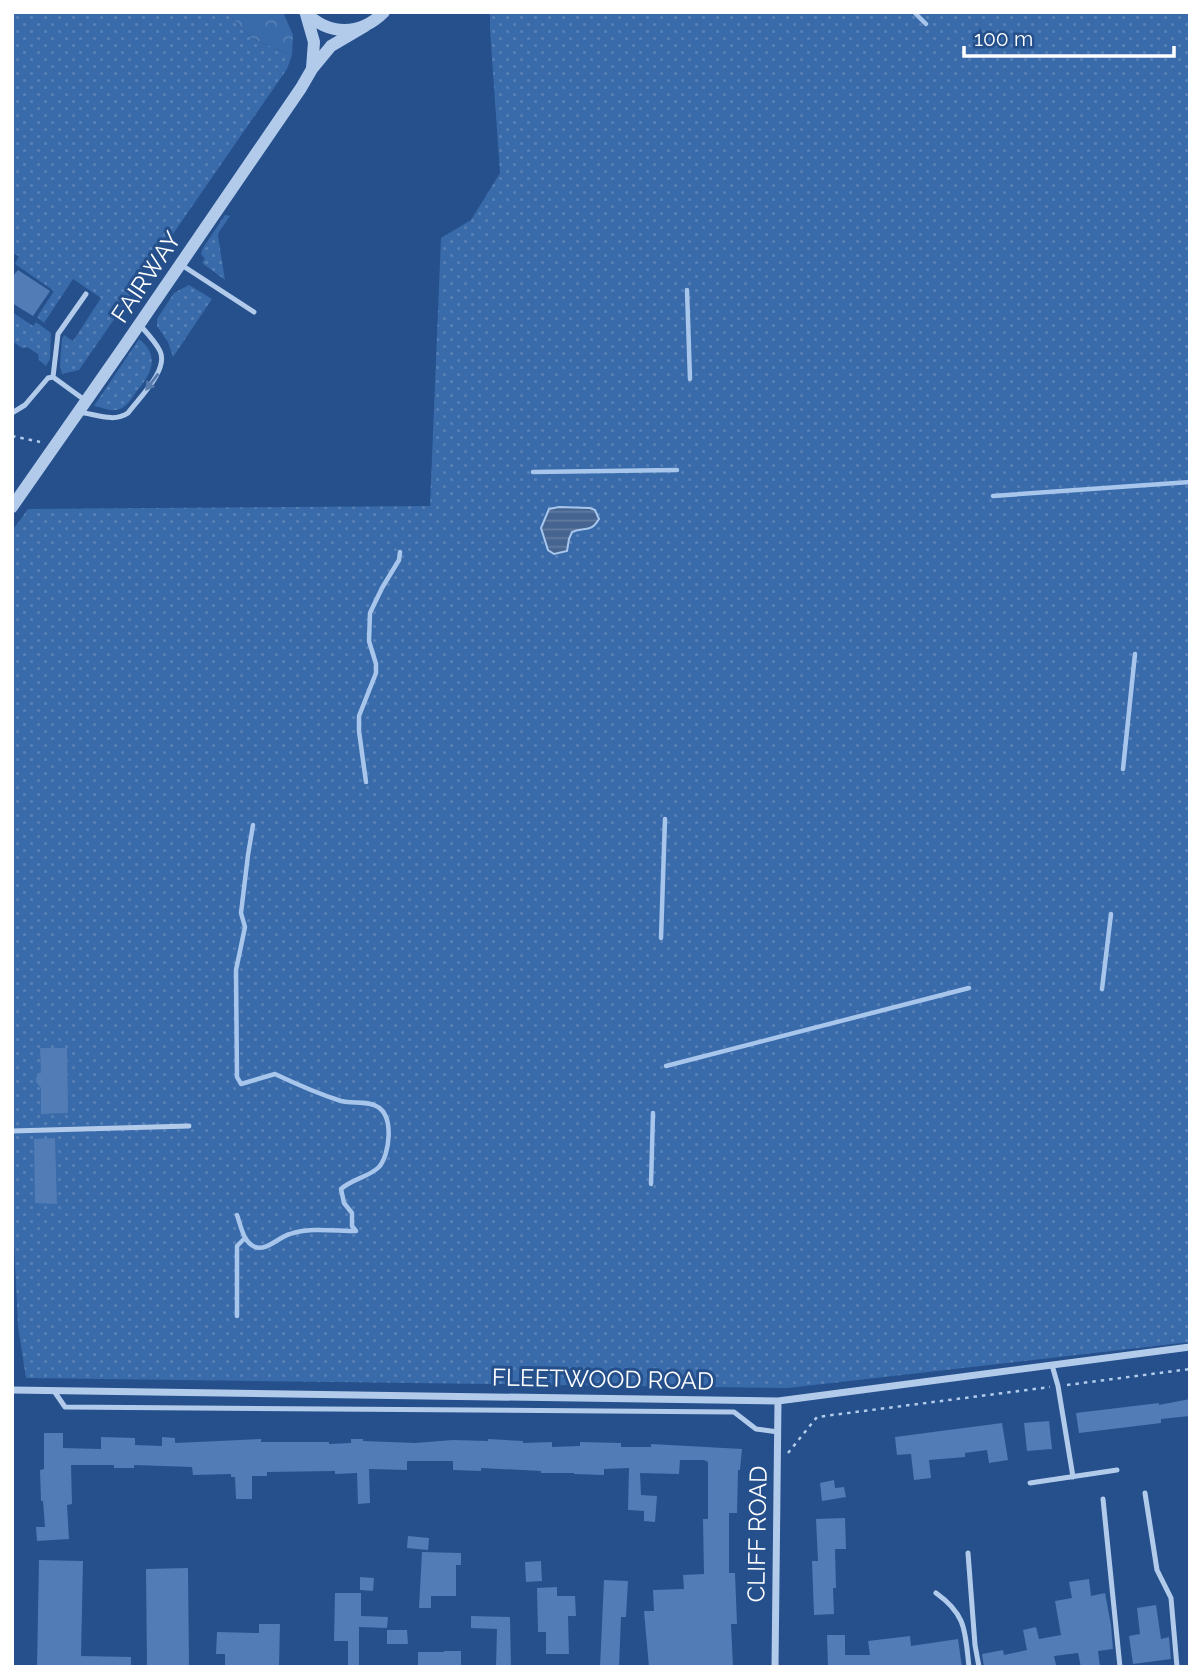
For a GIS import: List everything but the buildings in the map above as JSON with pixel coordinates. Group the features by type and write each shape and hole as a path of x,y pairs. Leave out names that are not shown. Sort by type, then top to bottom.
{"street":[{"name":"FAIRWAY","path":"12,508 312,69 331,46 384,12"},
{"path":"305,13 324,26 334,29 365,26"},
{"path":"305,13 314,42 312,69"},
{"name":"FLEETWOOD ROAD","path":"12,1390 778,1401 1190,1347"},
{"name":"CLIFF ROAD","path":"775,1667 778,1401"}],"lane":[{"path":"180,264 254,312"},
{"path":"53,377 58,334 86,293"},
{"path":"78,412 112,418 122,417 160,371 161,353 139,324"},
{"path":"53,377 86,401"},
{"path":"12,412 25,405 48,378 53,377"},
{"path":"12,1131 189,1126"},
{"path":"1052,1365 1073,1477"},
{"path":"54,1391 65,1407 734,1412 756,1429 778,1432"},
{"path":"1030,1483 1117,1470"},
{"path":"1145,1493 1157,1570 1171,1598 1177,1667"},
{"path":"1102,1499 1120,1667"},
{"path":"968,1553 979,1667"},
{"path":"936,1593 955,1610 964,1626 969,1667"}],"path":[{"path":"12,436 56,446"},
{"path":"778,1466 817,1417 1190,1369"}],"green space":[{"path":"12,12 227,12 251,38 292,55 287,69 79,370 62,374 60,365 64,335 73,341 101,298 73,279 44,323 37,317 54,291 15,264 19,256 12,253"},
{"path":"227,12 283,12 293,35 292,55 251,38"},
{"path":"490,12 1190,12 1190,1342 788,1388 26,1378 18,1327 12,1201 12,531 28,509 430,506 441,238 471,220 500,173"},
{"path":"225,215 230,216 218,236 225,280 202,263 205,259 201,254"},
{"path":"189,285 212,299 173,357 168,342 157,326 157,319 174,293"},
{"path":"12,312 33,326 36,322 51,333 50,359 46,366 39,360 38,354 12,341"},
{"path":"139,339 146,345 152,359 146,379 123,408 113,410 94,406"}],"shaded area":[{"path":"590,508 595,510 599,519 590,528 572,532 567,551 554,554 548,550 541,528 549,509"}],"waterway":[{"path":"914,12 926,24"},
{"path":"687,290 690,379"},
{"path":"533,472 677,470"},
{"path":"993,496 1190,482"},
{"path":"366,782 359,716 376,673 369,641 370,613 399,560 400,552"},
{"path":"1123,769 1135,654"},
{"path":"661,938 665,819"},
{"path":"237,1215 248,1241 259,1248 298,1232 356,1231 352,1226 352,1213 344,1203 341,1189 379,1167 386,1154 389,1136 383,1112 374,1105 341,1101 275,1074 241,1084 237,1077 236,970 245,927 241,913 253,825"},
{"path":"1102,989 1111,914"},
{"path":"666,1066 969,988"},
{"path":"651,1184 653,1113"},
{"path":"237,1316 237,1246 245,1238"}]}
